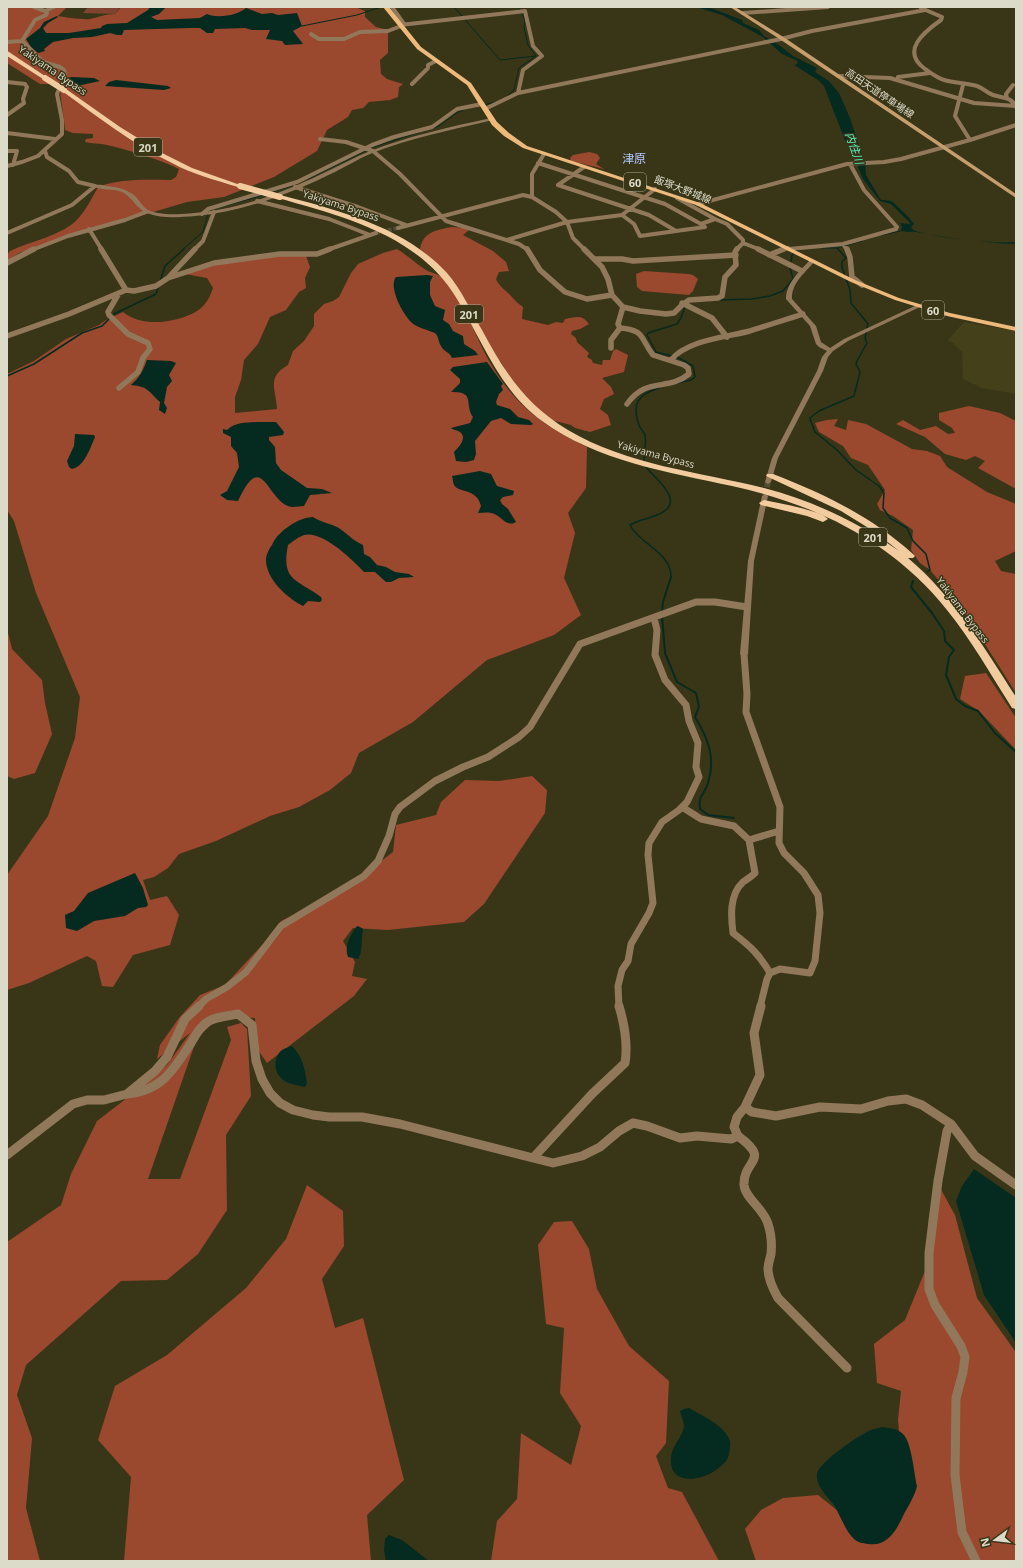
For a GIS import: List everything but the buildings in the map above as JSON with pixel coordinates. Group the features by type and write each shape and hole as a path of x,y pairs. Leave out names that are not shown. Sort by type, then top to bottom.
{"highway":[{"name":"Yakiyama Bypass","path":"7,53 151,149 175,162 202,174 348,217 393,235 423,255 448,279 459,295 495,363 508,383 522,399 543,418 564,432 613,454 636,462 762,490 800,502 837,517 880,542 905,560 930,584 950,607 970,633 1016,705"},
{"path":"769,479 811,491 866,520 893,540 914,560 928,576 930,584"},
{"path":"764,500 810,514 848,530 899,561 950,607"}],"main road":[{"name":"飯塚大野城線","path":"386,7 419,48 475,90 491,119 500,130 510,138 525,146 544,154 666,192 698,204 862,285 919,306 976,321 1016,329"},
{"name":"高田天道停車場線","path":"732,7 838,76 1016,196"}],"street":[{"path":"22,41 35,20 46,16 47,13 34,7"},
{"path":"44,11 54,7"},
{"path":"392,7 402,25"},
{"path":"783,7 802,9"},
{"path":"743,13 828,7"},
{"path":"919,7 935,13 942,18 923,34 913,51 914,57 920,64 930,73 943,80 964,85 978,86 991,94 1012,100 1016,106"},
{"path":"202,214 208,209 270,189 281,188 324,169 365,148 432,126 439,123 456,109 484,107 518,93 782,39 812,30 925,10"},
{"path":"312,34 319,39 344,39 360,32 388,31 402,25 525,11 533,46 542,56 522,71 518,93"},
{"path":"7,42 22,41 43,62 60,67 64,70 65,75 57,94 62,120 62,134 55,139 45,151 13,165 7,166"},
{"path":"412,84 428,68 428,65 436,61"},
{"path":"838,76 890,78 909,77 930,73"},
{"path":"890,78 974,103 1016,106"},
{"path":"7,82 25,84 27,87 24,103 7,115"},
{"path":"964,85 955,116 970,140"},
{"path":"1007,98 1006,94 1013,85"},
{"path":"7,263 34,249 66,236 133,218 146,212 167,215 202,214 257,201 295,187 373,151 429,133 491,119"},
{"path":"698,204 850,164 893,161 944,148 1016,125"},
{"path":"7,133 55,139"},
{"path":"320,139 346,142 373,151 400,174 440,217 451,224 468,227 519,244 529,251 540,270 565,292 587,299 612,295"},
{"path":"7,151 17,151 13,165"},
{"path":"45,151 47,157 69,171 78,182 123,190 128,193 146,212"},
{"path":"532,197 532,174 544,154"},
{"path":"538,163 664,204 705,227 640,236 634,224 622,215"},
{"path":"769,255 792,250 798,247 845,246 896,229 896,227 873,202 855,178 850,164"},
{"path":"584,167 558,185 649,215 676,231"},
{"path":"7,233 72,205 95,186"},
{"path":"295,187 358,207 406,226"},
{"path":"507,240 567,222 622,215 655,189"},
{"path":"666,192 692,204 715,219 727,224 743,240 743,243 802,271"},
{"path":"398,228 523,196 532,197 556,212 567,222 573,238 602,267 608,279 612,295 624,307 666,314 674,313 691,299 715,298 722,296 725,277 737,264 735,252 743,243"},
{"path":"257,201 308,213 370,235"},
{"path":"7,336 69,314 126,290 134,291 156,286 168,278 203,241 214,212"},
{"path":"701,224 715,219"},
{"path":"89,229 126,290"},
{"path":"168,278 197,268 229,260 280,254 317,254 376,233"},
{"path":"845,246 851,257 850,271 852,277 862,285"},
{"path":"595,259 633,261 736,255"},
{"path":"812,261 802,271 788,295 789,299 812,326 818,343 821,346 831,350"},
{"path":"119,293 108,312 109,315 117,320 120,328 126,333 135,339 148,344 150,349 143,358 138,372 119,388"},
{"path":"685,305 712,318 727,337"},
{"path":"769,479 775,458 820,371 825,357 831,350 864,331 919,306"},
{"path":"620,328 618,324 624,307"},
{"path":"672,358 702,342 727,337 803,314"},
{"path":"611,348 611,340 620,328"},
{"path":"620,328 630,329 641,334 653,355 672,358 688,368 690,374 681,380 644,387 637,391 627,404"},
{"path":"764,500 751,561 747,607 744,654 747,694 746,712 780,807 780,843 784,853 804,873 818,895 820,913 815,961 810,973 780,969 770,973 763,991 763,1001 756,1020 754,1033 760,1075 745,1106 737,1117 734,1127 738,1136 748,1143 754,1152 753,1164 744,1185 747,1194 767,1218 770,1231 771,1251 768,1270 773,1291 778,1298 847,1368"},
{"path":"127,1094 155,1071 167,1057 185,1019 206,999 228,987 246,972 281,926 364,876 378,861 389,836 395,814 400,807 435,781 463,767 488,757 520,737 533,721 580,644 696,602 706,601 747,607"},
{"path":"533,1158 592,1094 625,1063 626,1056 622,1017 618,1004 618,986 622,970 628,961 631,944 649,913 653,903 648,854 650,843 662,822 687,802 699,777 696,766 698,743 689,721 686,705 665,680 655,655 657,630 654,618"},
{"path":"682,807 702,819 725,822 734,826 749,840 755,873 742,883 736,892 732,910 733,933 752,947 762,959 770,973"},
{"path":"749,840 779,831"},
{"path":"7,1155 73,1104 86,1100 104,1100 127,1094 138,1093 165,1079 173,1071 200,1029 207,1022 238,1014 252,1025 256,1062 262,1079 270,1093 280,1103 293,1110 329,1117 362,1116 400,1124 553,1163 582,1156 600,1148 619,1131 633,1123 647,1126 680,1138 697,1136 731,1139 738,1136"},
{"path":"745,1106 752,1112 776,1116 820,1107 861,1109 888,1101 906,1099 922,1104 952,1124 975,1156 1016,1185"},
{"path":"952,1124 947,1131 938,1181 929,1253 929,1289 935,1304 961,1346 965,1357 963,1372 956,1398 955,1475 962,1532 976,1561"}],"shaded area":[{"path":"31,7 45,13 58,7 67,7 58,16 90,19 115,14 121,7 355,7 365,11 365,17 376,27 388,30 388,53 380,60 381,74 387,79 403,84 399,87 398,97 390,100 369,102 363,108 352,110 348,117 327,130 317,151 274,177 224,197 187,202 45,244 19,253 7,261 7,255 10,251 57,233 75,222 86,208 98,187 125,181 171,180 176,177 179,169 162,161 135,152 104,144 85,142 86,139 93,138 93,134 73,133 65,130 60,84 40,84 7,63 7,8"},
{"path":"88,7 120,7 115,14 83,13"},
{"path":"589,152 597,154 600,158 596,164 604,169 571,161 570,158 573,155"},
{"path":"452,227 465,228 469,230 463,235 493,251 506,262 509,271 499,272 496,279 501,287 523,307 522,319 548,325 556,322 563,323 565,319 581,317 589,324 572,331 571,334 589,353 587,357 592,360 593,363 602,365 603,360 610,360 613,351 616,349 628,355 624,372 602,378 611,387 614,394 604,399 600,409 608,415 611,425 590,432 551,420 511,382 501,362 495,356 464,298 445,272 420,249 427,235 441,229"},
{"path":"397,249 426,270 441,277 448,283 463,308 499,377 522,405 551,427 587,447 586,488 568,513 575,533 564,578 581,615 554,635 487,660 413,722 359,753 351,773 330,790 299,807 270,816 216,841 179,854 168,868 154,877 143,880 150,900 167,896 179,915 170,945 133,955 113,987 102,986 96,961 87,956 29,983 7,990 7,875 48,816 75,738 80,697 36,593 14,521 7,510 7,374 34,361 66,339 99,325 123,312 140,320 160,322 170,321 197,311 207,301 213,288 207,278 185,274 215,264 280,255 306,256 310,267 305,278 306,288 299,292 286,310 270,317 258,344 244,360 241,380 235,397 235,413 277,409 274,389 275,379 277,374 288,365 293,351 304,341 314,326 314,314 324,304 339,297 351,273 358,264 383,253"},
{"path":"644,271 689,274 698,279 693,291 689,295 642,291 637,287 636,274"},
{"path":"964,322 1016,331 1016,394 982,388 963,379 962,352 948,340"},
{"path":"969,406 1000,413 1016,421 1016,489 978,468 985,461 975,456 966,460 945,454 925,437 896,424 903,420 920,430 936,426 948,434 955,433 952,428 939,420 939,413"},
{"path":"838,419 834,426 846,430 848,420 866,424 912,449 927,451 940,456 947,467 987,492 1016,504 1016,551 995,561 1001,571 1016,574 1016,693 960,605 930,570 920,563 911,550 913,530 893,516 880,510 877,504 885,490 868,465 851,458 843,446 819,432 815,423"},
{"path":"7,629 12,649 42,680 45,703 52,734 35,773 14,779 7,776"},
{"path":"986,673 1016,718 1016,750 979,711 960,699 965,676"},
{"path":"532,776 547,790 545,813 484,904 464,922 388,930 353,928 343,941 355,962 352,976 367,979 354,996 267,1063 256,1047 255,1018 238,1017 212,1024 197,1038 148,1179 180,1179 231,1040 227,1027 241,1023 247,1029 251,1096 226,1135 227,1210 198,1254 167,1280 121,1281 26,1365 17,1395 32,1438 26,1508 40,1561 7,1561 7,1242 61,1205 71,1174 97,1121 167,1065 190,1033 157,1059 160,1045 179,1018 200,995 225,985 263,944 281,921 316,904 355,881 393,852 396,825 436,815 441,802 465,780 499,781"},
{"path":"938,1184 955,1215 977,1298 1015,1351 1016,1561 756,1561 745,1529 761,1510 783,1498 818,1495 843,1515 902,1463 898,1420 901,1391 877,1383 874,1344 905,1320 925,1271 929,1215"},
{"path":"307,1185 343,1211 344,1246 322,1279 335,1328 363,1318 404,1480 367,1515 371,1561 124,1561 131,1477 98,1440 115,1386 167,1355 246,1288 286,1239"},
{"path":"572,1221 589,1249 597,1289 629,1346 669,1381 666,1443 656,1456 668,1488 682,1492 719,1561 491,1561 497,1521 517,1499 521,1433 571,1465 581,1426 560,1393 564,1328 546,1324 538,1245 554,1222"}],"water":[{"path":"150,7 166,7 159,14 151,17 157,20 200,18 207,14 228,16 238,13 246,8 262,14 272,13 278,15 297,13 302,26 293,31 303,44 285,45 282,41 266,39 270,30 252,30 245,28 215,29 213,33 207,33 200,28 124,30 122,35 110,33 53,42 44,49 45,51 38,53 31,47 26,39 40,28 44,22 57,16 58,17 43,28 46,33 69,33 101,28 107,24 127,23 148,10"},
{"name":"内住川","path":"696,7 708,7 742,20 743,23 759,30 764,36 793,56 817,68 815,72 829,81 839,93 850,118 865,164 866,175 881,200 891,201 899,208 914,224 911,227 913,230 928,234 901,230 902,227 900,223 910,223 891,204 880,201 863,179 854,151 846,143 824,86 818,80 794,65 797,64 798,61 782,54 763,37 722,15"},
{"path":"68,78 94,78 100,81 77,86 69,86"},
{"path":"116,80 168,86 171,88 164,90 105,86 109,82"},
{"path":"928,234 968,240 949,238"},
{"path":"968,240 1016,242 1016,244 991,243"},
{"path":"433,276 430,282 430,295 435,306 445,310 443,320 449,324 453,331 463,336 464,344 475,351 478,355 452,358 450,354 442,348 435,333 414,325 408,319 395,294 394,282 396,277"},
{"path":"147,360 171,361 176,363 169,375 172,381 167,387 164,403 167,408 165,414 159,410 160,402 148,390 131,385 144,368"},
{"path":"487,362 503,384 501,386 503,390 499,394 496,402 497,405 510,409 518,417 529,420 533,424 511,424 501,418 491,421 475,441 476,454 474,460 466,462 456,461 454,452 462,443 463,437 460,432 451,428 470,423 473,417 470,412 467,396 459,392 451,392 460,383 460,379 450,370 453,367"},
{"path":"276,422 284,432 283,435 269,437 269,440 275,447 276,463 281,470 307,488 322,489 332,493 310,495 304,506 290,507 281,501 259,477 253,479 246,486 238,501 227,500 220,495 227,491 239,467 237,453 231,446 231,437 223,433 223,429 227,430 230,427 241,423"},
{"path":"75,434 94,435 95,437 84,460 77,467 72,469 69,467 67,461 74,446"},
{"path":"480,471 491,474 497,486 514,491 513,495 503,497 500,500 516,522 506,522 491,513 478,513 481,506 476,496 459,489 454,485 452,476"},
{"path":"313,517 337,527 363,545 364,554 370,557 377,565 386,567 395,572 409,574 414,577 399,578 391,582 386,582 375,572 364,572 353,560 328,541 311,535 304,535 288,545 286,557 287,566 292,578 321,597 322,600 320,602 308,601 303,606 297,603 284,593 273,581 267,567 266,558 277,536 292,524 305,518"},
{"path":"135,873 143,888 148,905 146,907 138,908 125,916 94,921 77,931 66,928 65,915 74,911 88,893"},
{"path":"357,926 363,929 360,956 358,959 348,957 347,953 347,945"},
{"path":"292,1046 299,1054 303,1064 307,1084 305,1087 286,1082 278,1075 277,1072 277,1056 282,1050"},
{"path":"974,1169 1016,1198 1016,1343 984,1295 956,1201 962,1186"},
{"path":"689,1408 723,1430 730,1441 730,1450 727,1460 713,1472 699,1478 691,1479 678,1476 671,1466 672,1453 682,1434 684,1426 680,1411"},
{"path":"882,1427 899,1431 906,1438 911,1451 917,1486 910,1504 891,1536 881,1543 861,1543 851,1536 834,1505 820,1486 817,1474 819,1469 840,1449 865,1433"},
{"path":"389,1535 402,1540 429,1561 386,1561 384,1550 385,1539"}],"waterway":[{"path":"302,26 357,15 381,7"},
{"path":"454,7 500,60 535,56"},
{"path":"506,97 514,90 519,68 536,56 528,45 524,27 525,20 518,7"},
{"path":"483,105 496,102"},
{"path":"308,179 373,147 439,126 455,114 465,109"},
{"path":"272,192 294,185"},
{"path":"182,250 203,232 208,214 213,209 264,195"},
{"path":"882,235 905,230"},
{"path":"837,248 862,241"},
{"path":"822,248 837,248"},
{"path":"7,376 34,364 82,333 102,326 114,314 156,294 165,266 184,249"},
{"path":"718,300 752,299 770,296 783,291 793,279 790,268 792,255 799,249 797,250"},
{"path":"810,418 819,411 854,396 860,372 856,364 867,343 865,338 868,324 851,303 850,290 842,267 842,261 846,258 838,249"},
{"path":"672,356 656,352 647,335 648,333 677,324 681,318 685,306"},
{"path":"677,357 693,366 695,377 691,380 677,383"},
{"path":"659,388 646,393 638,400 636,411 640,426 645,435 646,442 644,463 667,491 670,498 670,504 666,510 657,515 630,525 641,538 661,555 670,569 671,577"},
{"path":"810,419 815,432 837,450 856,470 879,486 884,493 883,508 890,518 907,528 913,541 926,554 930,570 927,572"},
{"path":"662,612 663,602 671,577"},
{"path":"913,581 911,587 932,613 944,631 945,641 954,650 949,657 946,675 956,699 965,706 978,711 995,733 1016,752"},
{"path":"662,616 665,653 677,682 696,693 699,707 695,717 704,733 711,757 710,774 707,787 700,800 700,809 708,815 734,818"}],"tunnel":[{"path":"376,233 398,228"},
{"path":"765,496 768,482"}],"district":[{"name":"津原","path":"634,158"}]}
